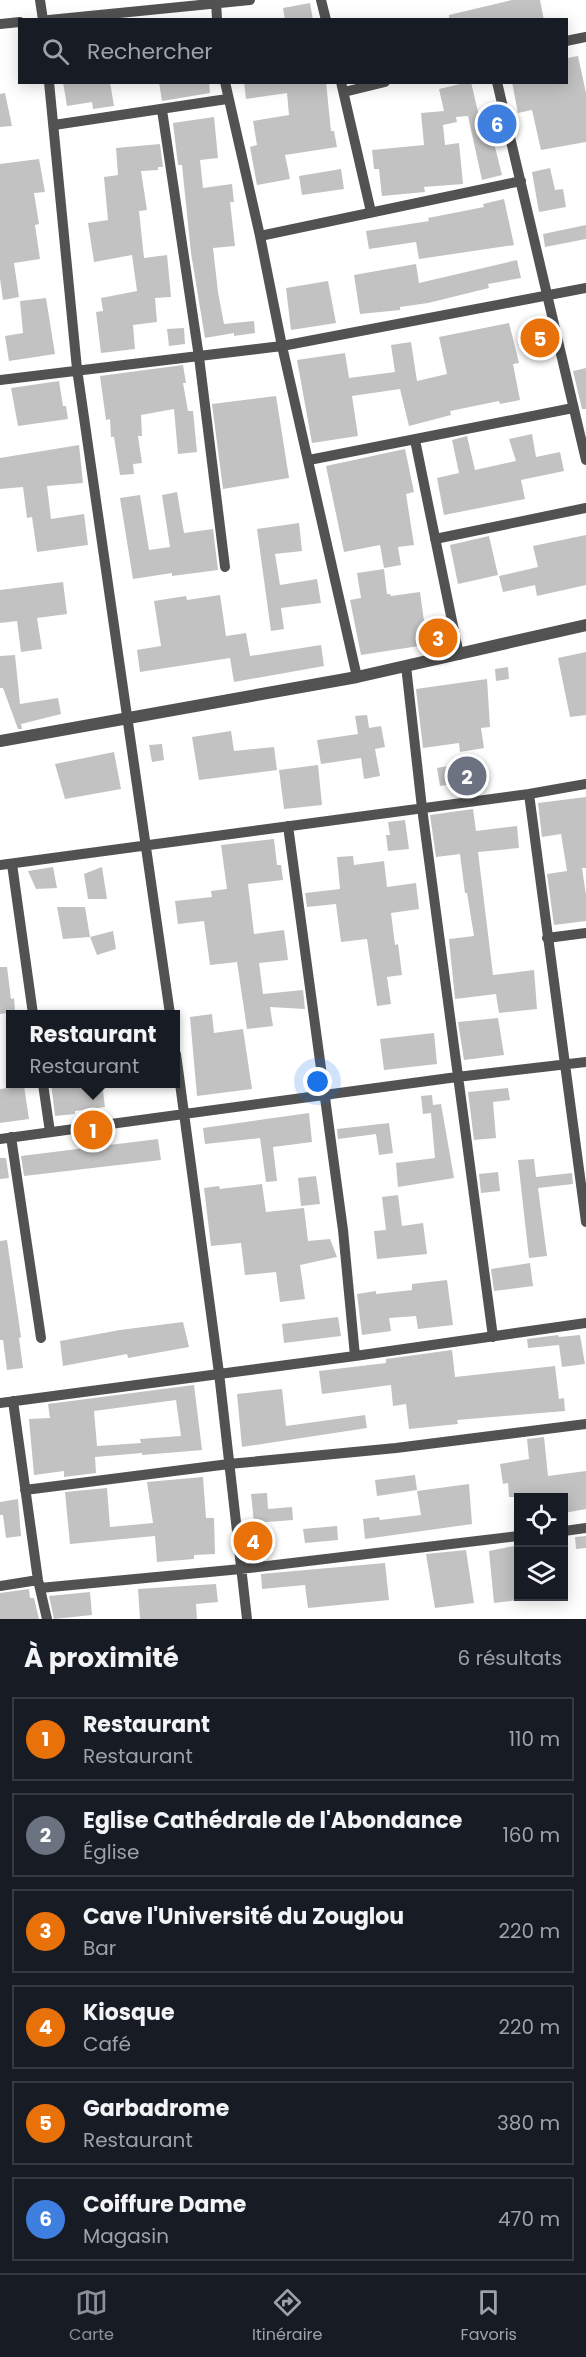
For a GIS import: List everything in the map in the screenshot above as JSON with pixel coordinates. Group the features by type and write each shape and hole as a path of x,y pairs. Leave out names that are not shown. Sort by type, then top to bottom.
{"street":[{"path":"40,0 43,18"},
{"path":"67,18 250,0"},
{"path":"321,0 326,18"},
{"path":"215,2 217,18"},
{"path":"0,24 18,22"},
{"path":"568,41 586,37"},
{"path":"49,84 78,369 169,1010"},
{"path":"225,84 357,677"},
{"path":"368,84 343,87 371,212"},
{"path":"497,84 586,460"},
{"path":"54,125 227,99"},
{"path":"162,110 199,357 225,567"},
{"path":"260,236 521,181"},
{"path":"0,380 282,346 586,288"},
{"path":"309,460 573,408"},
{"path":"415,440 459,655"},
{"path":"435,539 586,508"},
{"path":"0,741 357,677 586,625"},
{"path":"406,666 422,808 493,1337"},
{"path":"0,866 529,794 586,784"},
{"path":"529,794 547,938 584,1192 586,1222"},
{"path":"288,826 343,1230 356,1356"},
{"path":"12,864 32,1010"},
{"path":"547,938 586,933"},
{"path":"41,1338 5,1138 457,1077 586,1062"},
{"path":"180,1084 219,1373 247,1619"},
{"path":"44,1088 50,1132"},
{"path":"0,1402 356,1356 586,1323"},
{"path":"13,1401 39,1584 47,1619"},
{"path":"25,1490 229,1464 396,1448 586,1424"},
{"path":"568,1530 586,1528"},
{"path":"0,1586 241,1569 514,1537"}],"building":[{"path":"512,0 540,0 544,18 449,18 449,15"},
{"path":"310,3 313,18 285,18 283,8"},
{"path":"578,56 586,93 586,142 541,150 532,110 518,113 512,84 568,84 568,58"},
{"path":"63,84 110,84 114,106 93,109 92,102 67,106"},
{"path":"159,84 209,84 210,93 162,101"},
{"path":"244,84 326,84 331,131 334,131 337,147 285,155 290,179 257,185 250,147 257,145 253,121 289,115 287,93 246,99"},
{"path":"471,84 482,129 490,127 502,175 482,180 468,116 456,117 457,122 443,125 445,145 459,143 463,184 424,187 425,192 382,196 379,169 374,169 372,150 424,145 421,113 444,111 439,89"},
{"path":"5,93 12,126 0,127 0,94"},
{"path":"214,117 218,158 200,160 203,188 232,184 234,202 230,202 235,246 213,248 224,324 254,321 255,333 234,336 234,333 205,338 191,253 182,165 178,165 173,123"},
{"path":"160,144 163,167 158,167 158,170 141,171 147,210 139,211 144,258 167,255 171,297 155,298 157,322 133,325 135,349 101,353 96,312 103,311 101,298 137,291 132,255 94,262 88,223 108,220 104,177 118,175 116,148"},
{"path":"39,159 45,192 34,193 39,224 35,225 40,259 14,263 19,297 3,300 0,279 0,164"},
{"path":"550,168 555,190 563,189 566,207 539,212 532,172"},
{"path":"341,169 344,189 302,195 299,176"},
{"path":"504,199 514,245 419,259 416,242 369,249 366,231 429,221 428,218 484,207 483,204"},
{"path":"586,225 586,239 545,247 543,234"},
{"path":"517,260 521,278 488,284 489,288 428,303 400,307 400,310 360,314 354,275 416,264 419,283"},
{"path":"328,281 336,323 291,330 286,288"},
{"path":"46,298 55,354 9,361 5,336 23,333 20,301"},
{"path":"509,323 519,363 513,364 520,400 500,404 499,401 450,411 451,415 409,426 400,389 352,396 358,436 312,443 297,360 345,353 349,378 395,372 391,345 411,342 417,381 447,374 439,337"},
{"path":"184,328 185,344 169,346 167,329"},
{"path":"183,365 186,383 183,383 188,411 193,411 197,452 178,454 174,409 141,415 142,436 138,436 142,463 133,464 134,474 120,475 114,437 111,437 110,419 106,420 100,376"},
{"path":"586,368 586,409 582,409 573,371"},
{"path":"59,381 63,406 66,406 68,419 18,426 11,388"},
{"path":"276,396 289,478 223,489 212,404"},
{"path":"532,434 536,457 560,452 564,471 521,480 525,499 444,515 437,478 459,473 452,440 467,436 475,470 516,461 509,439"},
{"path":"79,445 83,483 47,486 51,519 84,514 88,545 37,552 32,517 27,518 23,487 0,489 0,458"},
{"path":"405,449 414,492 406,494 414,545 398,547 401,565 384,568 380,545 344,552 326,466"},
{"path":"177,492 184,533 213,529 218,570 172,576 172,573 133,579 120,498 140,495 149,550 170,547 162,495"},
{"path":"299,523 302,551 275,554 280,585 317,579 321,603 281,608 284,629 271,631 257,529"},
{"path":"586,535 586,585 537,596 535,585 503,592 499,576 538,567 533,546"},
{"path":"489,536 498,575 458,584 450,545"},
{"path":"384,569 387,594 391,596 420,592 424,621 431,619 438,643 361,655 350,600 361,598 357,573"},
{"path":"63,582 67,614 37,618 42,649 21,652 17,621 0,623 0,590"},
{"path":"220,595 226,636 246,633 250,656 321,645 324,666 234,682 230,658 140,672 137,650 161,646 154,601 186,596 187,600"},
{"path":"586,652 586,715 570,717 558,658"},
{"path":"15,655 20,704 58,698 61,714 21,724 22,729 18,729 3,688 0,688 0,656"},
{"path":"508,667 509,679 496,681 495,669"},
{"path":"487,679 490,727 481,728 484,748 460,752 459,743 423,748 416,689"},
{"path":"367,715 369,728 381,726 385,747 375,749 380,776 364,779 361,758 321,764 317,740 358,734 355,716"},
{"path":"231,731 234,751 274,747 277,770 199,780 192,737"},
{"path":"162,744 164,760 152,762 149,745"},
{"path":"114,752 121,789 65,799 55,764"},
{"path":"459,764 463,782 440,786 437,768"},
{"path":"318,765 322,805 284,809 279,770"},
{"path":"586,797 586,868 582,868 586,895 586,921 554,925 547,874 567,871 561,834 542,837 538,803"},
{"path":"473,809 476,831 517,826 519,848 478,852 493,975 534,970 537,1009 499,1013 496,994 455,999 449,939 474,936 460,854 436,857 430,815"},
{"path":"405,820 409,849 388,851 386,835 390,835 388,822"},
{"path":"274,839 277,865 281,865 283,880 248,884 254,934 284,930 288,960 259,963 263,994 303,990 305,1009 270,1007 273,1026 247,1029 237,962 210,965 204,921 178,924 175,901 212,897 211,891 227,889 221,845"},
{"path":"353,856 354,865 384,861 387,887 416,883 419,909 391,913 402,975 387,977 391,1004 377,1006 367,939 341,942 336,904 307,907 305,893 340,889 337,857"},
{"path":"53,867 57,888 36,889 28,871"},
{"path":"102,867 107,899 88,899 84,874"},
{"path":"57,907 85,907 90,937 63,939"},
{"path":"113,931 116,949 97,955 90,937"},
{"path":"0,967 7,967 11,999 14,998 15,1010 6,1010 6,1013 0,1014"},
{"path":"212,1014 214,1033 243,1029 252,1089 197,1096 190,1017"},
{"path":"498,1018 504,1055 464,1060 458,1022"},
{"path":"434,1033 437,1064 384,1070 380,1039"},
{"path":"24,1088 29,1119 0,1123 0,1089"},
{"path":"52,1088 103,1088 105,1107 55,1116"},
{"path":"508,1088 510,1100 493,1102 496,1138 474,1140 468,1092"},
{"path":"432,1095 433,1105 441,1104 454,1178 398,1187 396,1163 435,1158 431,1113 423,1114 421,1096"},
{"path":"309,1113 312,1142 273,1147 277,1181 266,1182 260,1138 205,1144 203,1128"},
{"path":"389,1123 393,1153 379,1155 376,1134 338,1139 337,1129"},
{"path":"158,1139 161,1160 24,1176 21,1156"},
{"path":"0,1158 6,1158 9,1178 0,1179"},
{"path":"534,1159 536,1177 572,1173 573,1184 538,1188 547,1256 529,1258 518,1160"},
{"path":"498,1172 500,1191 481,1193 479,1174"},
{"path":"316,1176 320,1204 301,1206 298,1178"},
{"path":"262,1184 266,1212 304,1208 308,1241 330,1239 337,1257 300,1265 305,1299 280,1302 276,1272 245,1275 241,1243 211,1246 204,1188 219,1186 220,1189"},
{"path":"398,1195 402,1226 423,1223 427,1254 377,1259 374,1231 386,1230 382,1197"},
{"path":"7,1240 21,1337 19,1338 23,1368 7,1370 3,1340 0,1340 0,1241"},
{"path":"530,1263 533,1286 494,1291 491,1269"},
{"path":"447,1280 453,1325 418,1329 416,1316 389,1318 391,1331 362,1335 357,1294 412,1290 412,1284"},
{"path":"338,1317 341,1336 284,1343 282,1324"},
{"path":"183,1322 189,1347 128,1358 127,1354 63,1366 60,1341"},
{"path":"558,1335 559,1337 580,1335 585,1364 562,1367 559,1345 528,1348 527,1339"},
{"path":"452,1350 455,1377 555,1366 559,1399 564,1398 565,1411 457,1420 458,1424 409,1429 406,1404 393,1406 391,1385 322,1394 319,1371 386,1363 386,1359"},
{"path":"194,1385 202,1450 95,1457 96,1473 64,1477 64,1471 34,1475 29,1419 50,1418 48,1404","holes":["176,1400 181,1436 140,1439 141,1443 97,1446 94,1411"]},
{"path":"282,1389 286,1426 365,1415 367,1428 242,1447 237,1394"},
{"path":"544,1437 548,1476 586,1471 586,1509 568,1512 568,1493 514,1493 514,1497 509,1497 508,1483 503,1484 500,1464 529,1459 527,1439"},
{"path":"415,1475 417,1490 377,1496 375,1480"},
{"path":"203,1477 206,1518 214,1518 215,1554 194,1555 194,1559 157,1562 155,1536 70,1544 65,1492 107,1488 110,1527 153,1523 147,1482"},
{"path":"469,1484 472,1524 365,1539 363,1519 379,1517 380,1520 421,1515 417,1491"},
{"path":"267,1493 268,1509 292,1507 293,1520 254,1523 251,1494"},
{"path":"18,1499 21,1536 6,1538 3,1515 0,1515 0,1502"},
{"path":"337,1526 338,1540 305,1543 303,1529"},
{"path":"586,1536 586,1548 576,1549 575,1537"},
{"path":"514,1546 514,1601 494,1603 489,1551"},
{"path":"466,1550 474,1603 435,1608 426,1554"},
{"path":"385,1563 389,1600 308,1608 305,1585 262,1589 261,1574"},
{"path":"216,1584 218,1602 196,1604 197,1619 140,1619 138,1589"},
{"path":"29,1589 30,1598 34,1598 39,1619 0,1619 0,1593"},
{"path":"90,1592 92,1615 54,1619 49,1596"}],"place":[{"name":"Coiffure Dame","path":"497,124"},
{"name":"Garbadrome","path":"540,338"},
{"name":"Cave l'Université du Zouglou","path":"438,638"},
{"name":"Eglise Cathédrale de l'Abondance","path":"467,776"},
{"name":"Restaurant","path":"93,1130"},
{"name":"Kiosque","path":"253,1541"}]}
